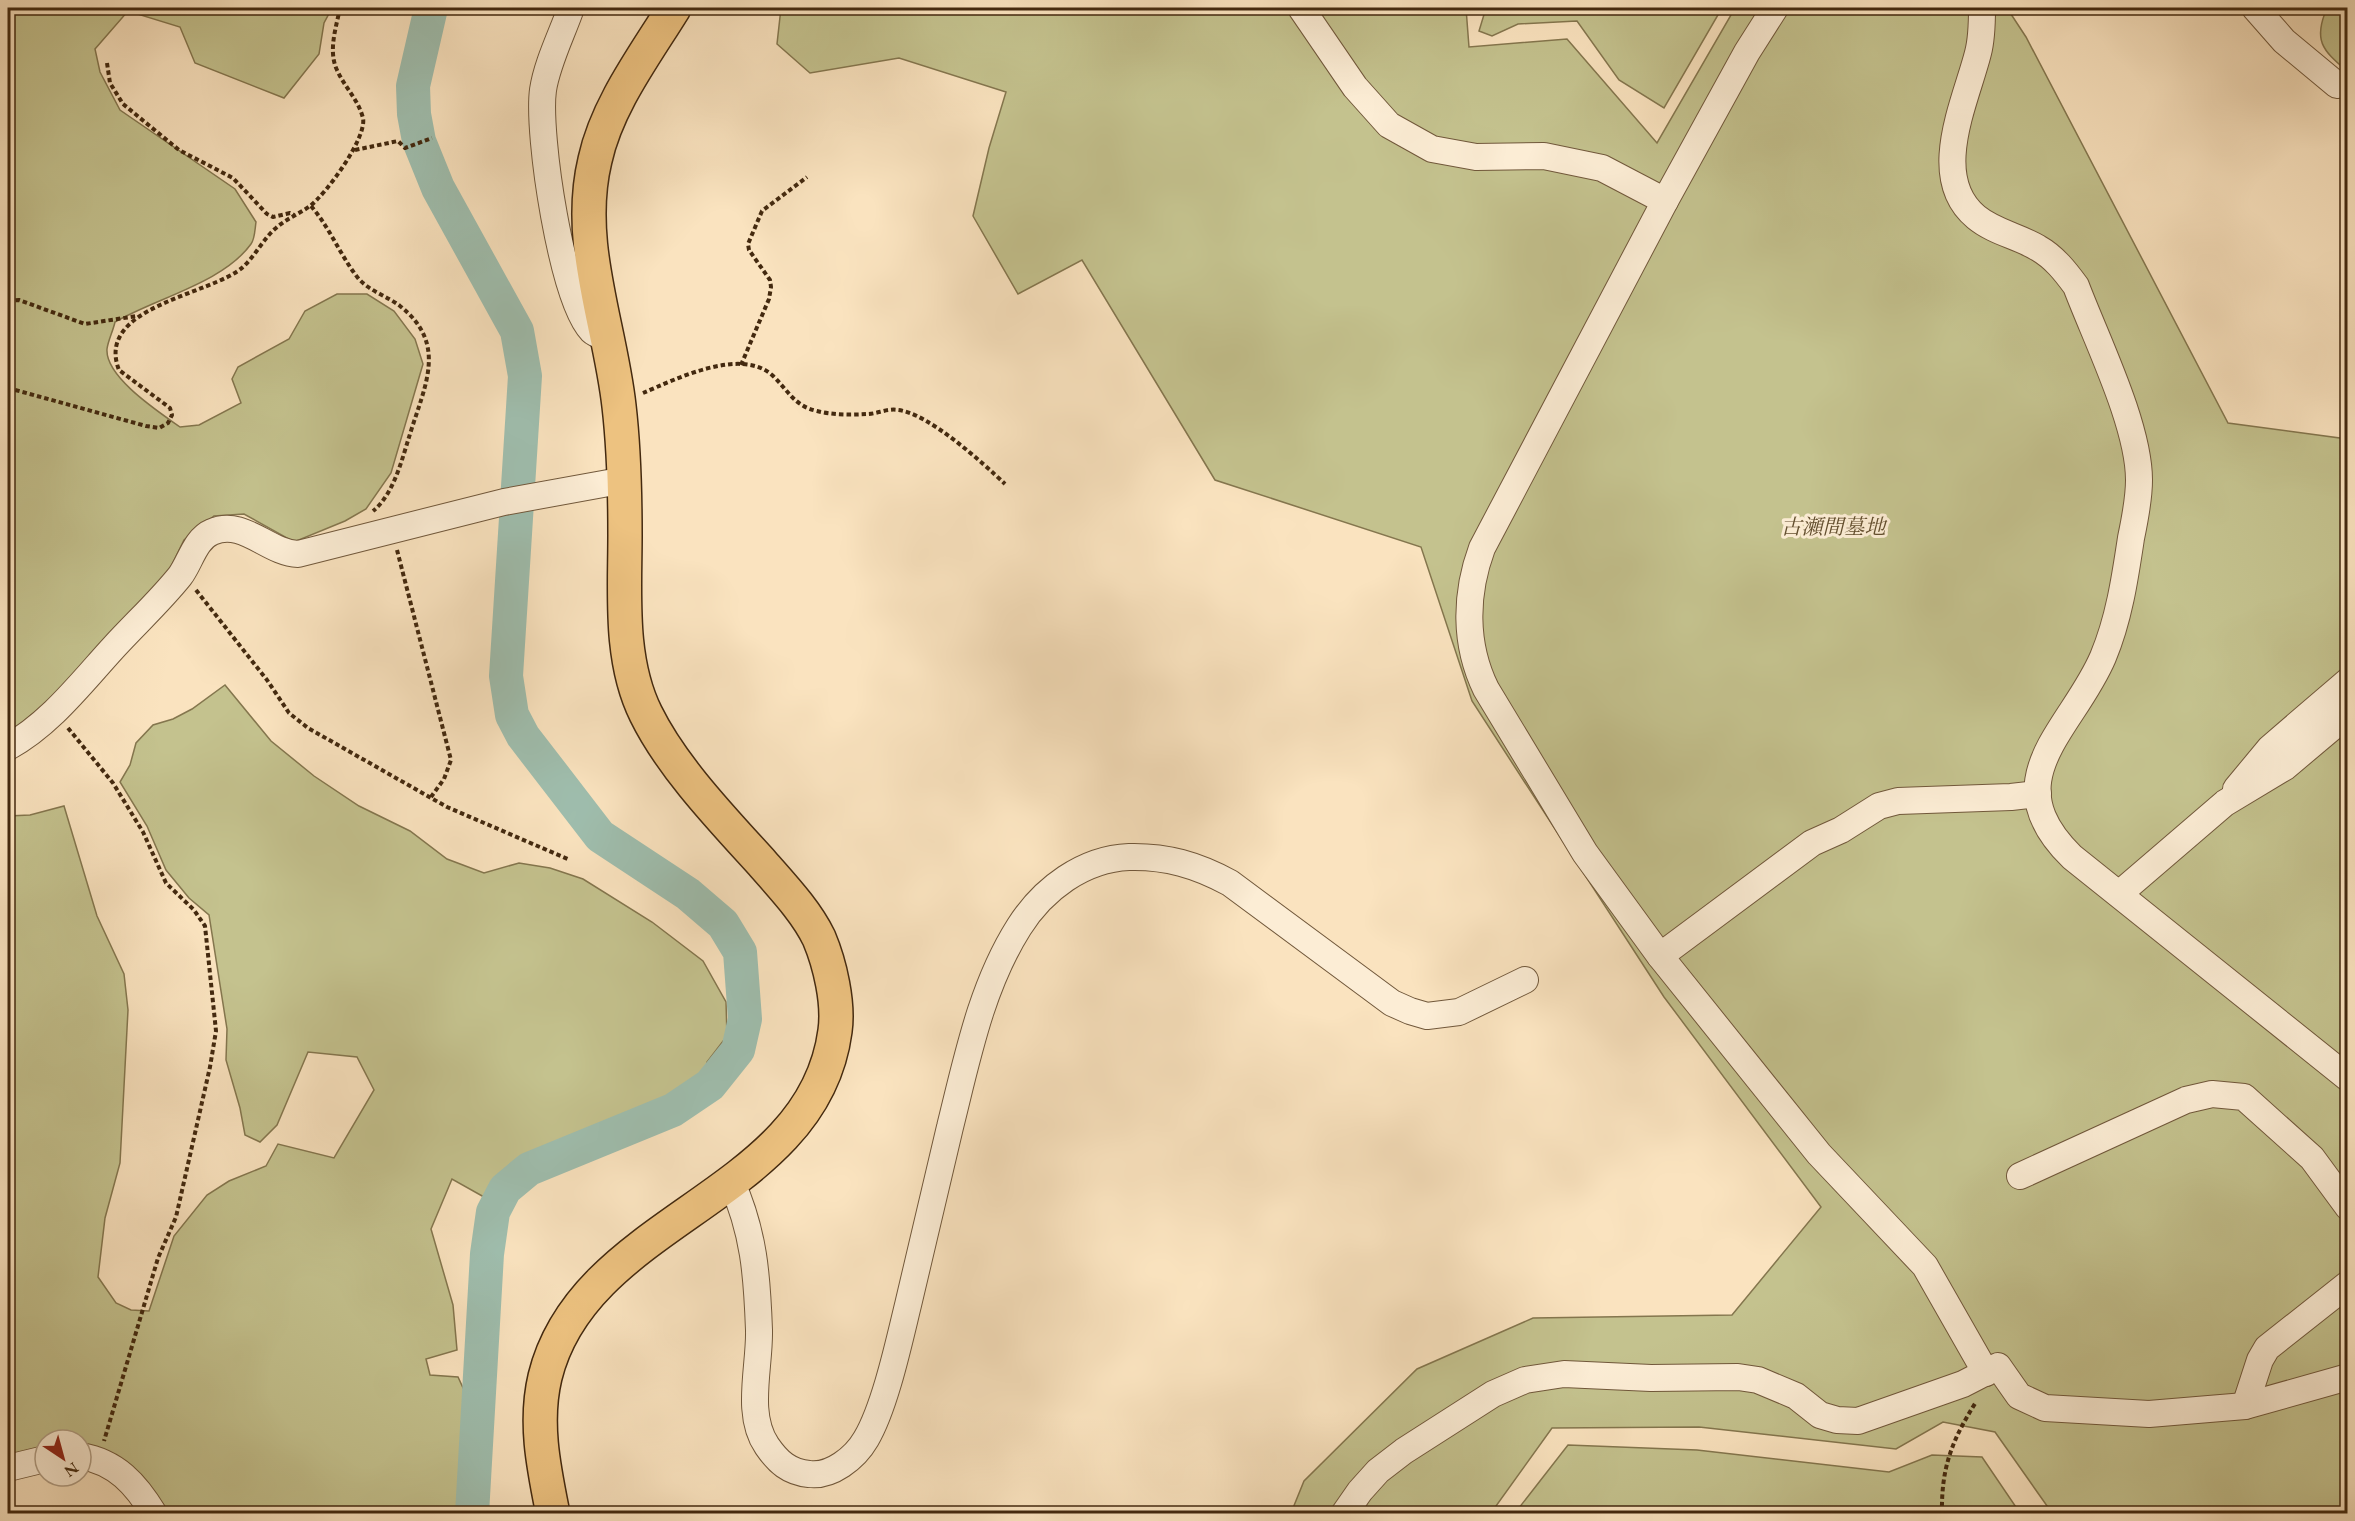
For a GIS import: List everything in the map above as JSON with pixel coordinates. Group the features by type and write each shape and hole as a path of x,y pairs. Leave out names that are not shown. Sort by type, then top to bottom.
{"main road":[{"path":"551,1513 542,1456 540,1418 545,1378 567,1322 584,1298 626,1257 731,1181 789,1131 816,1091 830,1060 836,1026 832,983 818,938 784,888 677,762 643,709 634,683 625,615 625,480 618,399 609,338 589,240 588,208 595,158 619,99 674,8"}],"street":[{"path":"571,8 543,88 542,111 545,140 564,271 577,308 593,332 609,338"},
{"path":"1301,8 1355,87 1389,124 1432,149 1476,157 1544,156 1602,168 1665,201"},
{"path":"1775,8 1747,52 1665,201 1482,548 1473,573 1470,598 1471,645 1476,668 1486,689 1585,853 1660,956 1819,1154 1925,1266 1992,1370 2019,1395 2045,1407 2149,1414 2245,1406 2348,1377"},
{"path":"1982,8 1978,51 1954,142 1954,178 1963,200 1976,216 2037,247 2066,271 2076,286 2129,423 2139,471 2138,501 2121,600 2103,657 2081,699 2042,759 2038,794 2042,813 2058,843 2348,1078"},
{"path":"2255,8 2283,41 2337,85"},
{"path":"8,747 25,737 54,712 181,574 200,542 211,532 230,529 244,532 284,554 298,554 391,528 504,502 625,480"},
{"path":"2120,894 2225,803 2270,748 2348,681"},
{"path":"2225,803 2285,767 2348,714"},
{"path":"1660,956 1812,843 1841,830 1879,806 1898,801 2038,794"},
{"path":"731,1181 745,1213 753,1244 759,1333 756,1405 758,1427 776,1458 789,1470 819,1476 840,1466 856,1454 873,1424 900,1341 970,1043 992,981 1019,927 1033,908 1053,888 1074,873 1096,862 1150,856 1176,860 1205,869 1230,883 1392,1003 1427,1016 1459,1012 1525,980"},
{"path":"2020,1176 2186,1100 2212,1094 2244,1097 2276,1123 2312,1158 2348,1207"},
{"path":"2245,1406 2260,1360 2267,1348 2348,1284"},
{"path":"1344,1514 1359,1491 1378,1471 1404,1451 1493,1394 1542,1376 1738,1377 1758,1380 1796,1396 1820,1415 1858,1421 1963,1384 1992,1370"},
{"path":"93,1459 126,1476 141,1493 154,1514"},
{"path":"8,1468 33,1462"}],"path":[{"path":"8,301 19,300 85,324 137,316 236,273 276,228 310,206 361,138 364,121 357,101 338,72 334,60 333,48 340,8"},
{"path":"107,63 110,83 123,104 179,150 233,178 267,214 273,217 290,213 294,215"},
{"path":"354,150 398,141 405,148 432,138"},
{"path":"741,365 769,299 771,287 770,280 749,250 748,244 762,211 807,177"},
{"path":"310,206 326,223 359,279 399,305 413,318 428,342 430,356 428,375 400,465 377,508 354,528 350,540"},
{"path":"8,388 146,426 165,426 171,419 170,408 124,375 116,364 119,340 137,316"},
{"path":"618,399 637,395 712,367 741,365 770,373 801,406 818,412 867,414 897,409 919,416 987,466 1005,484"},
{"path":"391,528 452,760 444,779 431,797"},
{"path":"181,574 267,680 289,713 308,728 478,822 547,848 570,860"},
{"path":"54,712 113,783 144,832 166,883 194,910 205,926 216,1031 214,1049 176,1217 158,1258 113,1419 93,1451"},
{"path":"1942,1514 1942,1487 1955,1435 1992,1370"}],"green space":[{"path":"8,8 332,8 324,23 319,54 284,98 195,63 180,27 128,11 95,49 100,72 120,110 235,189 256,222 251,244 239,258 224,269 188,289 115,322 107,349 109,360 124,382 159,412 180,427 199,425 241,403 232,379 238,367 289,339 305,311 337,294 367,294 394,311 415,339 423,364 391,473 366,509 345,521 294,542 244,514 214,516 184,540 167,575 48,701 8,734"},
{"name":"古瀬間墓地","path":"781,8 1466,8 1469,47 1567,39 1657,143 1735,8 2007,8 2026,37 2228,423 2347,439 2347,1513 2052,1513 1995,1432 1943,1422 1896,1449 1699,1427 1552,1428 1491,1513 1291,1513 1304,1481 1417,1369 1533,1318 1732,1315 1821,1207 1664,997 1472,701 1421,547 1215,480 1082,260 1018,294 973,216 989,148 1006,92 899,58 810,73 777,44"},
{"path":"1486,8 1722,8 1664,108 1619,80 1577,21 1518,24 1492,36 1479,31"},
{"path":"2327,8 2347,8 2347,71 2331,57 2322,44 2321,28"},
{"path":"225,685 271,741 314,776 359,806 410,831 447,859 484,873 519,863 550,868 583,879 652,922 703,961 726,1002 727,1036 707,1062 705,1074 659,1107 532,1159 484,1197 452,1179 431,1229 453,1305 457,1350 426,1359 430,1375 458,1377 469,1401 462,1513 161,1513 93,1456 93,1428 33,1428 33,1454 8,1462 8,816 30,815 64,806 97,916 124,974 128,1010 120,1163 105,1218 98,1277 116,1303 131,1310 149,1311 174,1236 207,1195 229,1181 266,1166 278,1144 334,1158 374,1090 357,1057 308,1052 277,1125 260,1142 245,1135 226,1060 227,1029 209,915 189,898 166,870 147,826 120,782 130,765 136,743 153,725 173,719 192,709"},
{"path":"1568,1445 1697,1450 1889,1472 1932,1455 1982,1457 2020,1513 1515,1513"}],"waterway":[{"path":"431,8 413,86 414,114 419,141 438,188 517,331 525,376 506,676 512,715 523,736 600,836 688,894 723,924 740,952 745,1019 738,1050 710,1085 673,1110 529,1169 505,1189 493,1212 487,1254 472,1514"}]}
